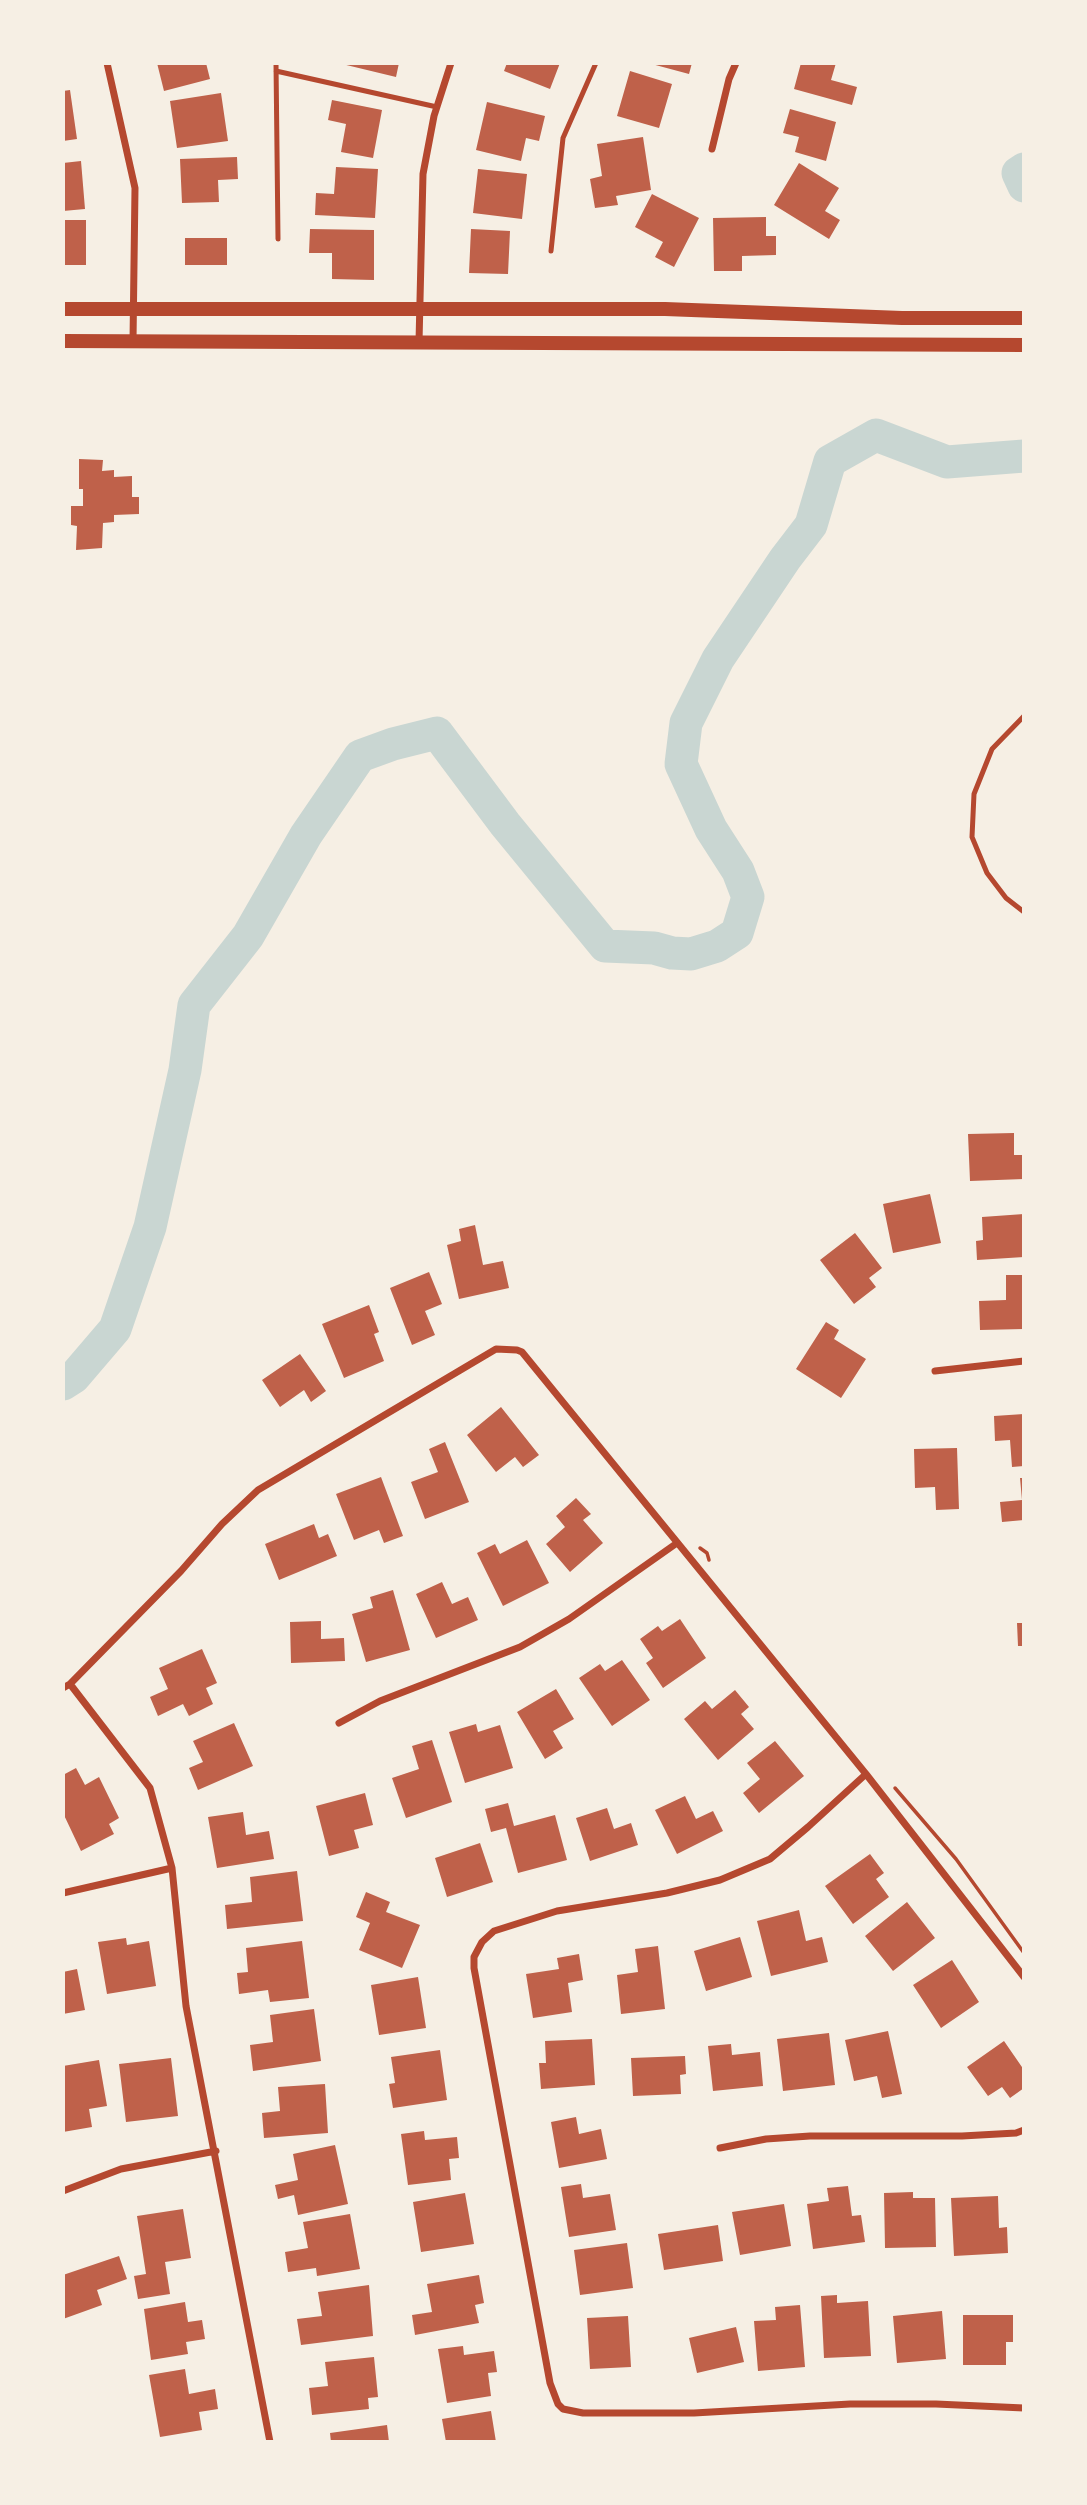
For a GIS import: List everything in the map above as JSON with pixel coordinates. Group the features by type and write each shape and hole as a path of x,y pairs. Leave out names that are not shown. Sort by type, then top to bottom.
{"main road":[{"path":"63,309 665,309 902,318 1024,318"},
{"path":"63,341 1024,345"}],"street":[{"path":"107,63 135,188 133,342"},
{"path":"419,344 423,174 437,107 451,63"},
{"path":"712,149 729,79 736,63"},
{"path":"270,2442 186,2006 172,1868 150,1788 67,1686 258,1490 496,1349 522,1352 866,1774 1024,1977"},
{"path":"935,1371 1024,1361"},
{"path":"339,1723 380,1700 520,1647 569,1619 677,1543"},
{"path":"866,1774 770,1859 720,1880 667,1893 557,1911 494,1931 482,1942 474,1957 550,2383 558,2404 563,2409 583,2413 694,2413 850,2404 1024,2408"},
{"path":"63,1893 172,1868"},
{"path":"720,2148 766,2139 810,2136 962,2136 1016,2133 1024,2130"},
{"path":"63,2190 121,2169 216,2151"}],"lane":[{"path":"276,63 278,239"},
{"path":"551,251 563,138 596,63"},
{"path":"276,71 437,107"},
{"path":"1024,716 992,750 974,794 972,837 987,873 1006,898 1024,912"}],"building":[{"path":"157,63 206,63 210,79 164,91"},
{"path":"338,63 399,63 396,77"},
{"path":"507,63 560,63 550,89 504,71"},
{"path":"648,63 692,63 689,74"},
{"path":"801,63 836,63 831,80 857,87 852,105 794,89"},
{"path":"630,71 672,84 659,128 617,116"},
{"path":"70,90 77,139 63,141 63,91"},
{"path":"221,93 228,141 177,148 170,101"},
{"path":"332,100 382,110 373,158 341,152 346,124 328,120"},
{"path":"487,102 545,116 539,141 526,138 521,161 476,150"},
{"path":"790,109 836,122 826,161 795,152 799,137 783,133"},
{"path":"643,137 651,190 616,196 618,205 595,208 590,179 602,176 597,144"},
{"path":"237,157 238,179 218,180 219,202 182,203 180,159"},
{"path":"81,161 85,209 63,211 63,163"},
{"path":"799,163 839,188 825,211 840,220 829,239 774,205"},
{"path":"336,167 378,169 375,218 315,215 316,193 334,194"},
{"path":"478,169 527,174 522,219 473,213"},
{"path":"652,194 699,218 674,267 655,257 663,242 635,227"},
{"path":"766,217 766,236 776,236 776,255 742,256 742,271 714,271 713,218"},
{"path":"63,220 86,220 86,265 63,265"},
{"path":"310,229 374,230 374,280 332,279 332,253 309,253"},
{"path":"471,229 510,231 508,274 469,273"},
{"path":"185,238 227,238 227,265 185,265"},
{"path":"79,459 103,460 102,471 114,470 114,477 132,476 132,497 139,497 139,514 114,515 114,522 103,523 102,548 76,550 77,526 71,525 71,506 83,506 83,489 79,489"},
{"path":"1014,1133 1014,1155 1024,1155 1024,1179 970,1181 968,1134"},
{"path":"930,1194 941,1243 893,1253 883,1204"},
{"path":"1024,1214 1024,1257 977,1260 976,1241 983,1240 982,1217"},
{"path":"475,1225 483,1265 503,1261 509,1288 459,1299 447,1245 461,1241 459,1229"},
{"path":"855,1233 882,1268 869,1278 876,1287 854,1304 820,1260"},
{"path":"429,1272 442,1304 425,1311 435,1335 412,1345 390,1288"},
{"path":"1006,1275 1024,1275 1024,1329 980,1330 979,1301 1006,1300"},
{"path":"369,1305 379,1332 374,1334 384,1361 344,1378 322,1324"},
{"path":"826,1322 839,1330 834,1339 866,1359 841,1398 796,1369"},
{"path":"300,1354 326,1391 311,1402 304,1390 280,1407 262,1380"},
{"path":"501,1407 539,1455 523,1467 515,1457 496,1472 467,1435"},
{"path":"1024,1414 1024,1466 1012,1467 1010,1440 995,1441 994,1416"},
{"path":"445,1442 469,1502 425,1519 411,1482 438,1472 429,1449"},
{"path":"957,1448 959,1509 936,1510 935,1487 915,1488 914,1449"},
{"path":"381,1477 403,1536 384,1543 379,1530 354,1540 336,1494"},
{"path":"1020,1478 1024,1478 1024,1520 1002,1522 1000,1502 1022,1500"},
{"path":"576,1498 591,1514 583,1520 603,1543 570,1572 546,1544 565,1527 556,1516"},
{"path":"314,1524 319,1538 328,1534 337,1556 279,1580 265,1544"},
{"path":"527,1540 549,1583 503,1606 477,1553 495,1544 500,1554"},
{"path":"442,1582 452,1604 468,1597 478,1620 436,1638 416,1594"},
{"path":"393,1590 410,1650 366,1662 352,1614 373,1608 370,1597"},
{"path":"680,1619 706,1658 663,1688 646,1663 653,1658 640,1639 658,1626 662,1631"},
{"path":"321,1621 321,1639 344,1638 345,1661 291,1663 290,1622"},
{"path":"1017,1623 1024,1623 1024,1646 1018,1646"},
{"path":"202,1649 217,1683 206,1688 213,1704 189,1716 183,1704 158,1716 150,1697 168,1689 159,1668"},
{"path":"622,1660 650,1700 612,1726 579,1678 600,1664 605,1671"},
{"path":"556,1689 574,1719 553,1731 563,1748 545,1759 517,1712"},
{"path":"735,1690 749,1707 741,1714 754,1729 718,1760 684,1719 705,1701 712,1709"},
{"path":"234,1723 253,1766 198,1790 189,1768 203,1762 193,1741"},
{"path":"476,1724 478,1732 500,1725 513,1768 465,1783 449,1732"},
{"path":"432,1740 452,1802 406,1818 392,1778 419,1769 412,1746"},
{"path":"775,1741 804,1776 759,1813 743,1793 760,1779 747,1763"},
{"path":"76,1768 85,1785 99,1777 119,1818 109,1824 114,1834 81,1851 63,1813 63,1775"},
{"path":"365,1793 373,1825 354,1830 359,1848 329,1856 316,1806"},
{"path":"685,1796 696,1819 713,1811 723,1831 677,1854 655,1810"},
{"path":"508,1803 514,1826 555,1815 567,1860 518,1873 506,1828 491,1832 485,1809"},
{"path":"607,1808 614,1829 631,1823 638,1845 590,1861 576,1818"},
{"path":"243,1812 246,1835 269,1831 274,1859 217,1868 208,1817"},
{"path":"480,1843 493,1882 447,1897 435,1858"},
{"path":"870,1854 884,1873 876,1879 889,1897 853,1924 825,1886"},
{"path":"297,1871 303,1921 227,1929 225,1905 252,1902 250,1877"},
{"path":"366,1892 390,1902 386,1912 420,1925 402,1968 359,1950 370,1923 356,1917"},
{"path":"907,1902 935,1938 893,1971 865,1936"},
{"path":"799,1910 806,1941 822,1937 828,1962 771,1976 757,1921"},
{"path":"740,1937 752,1977 706,1991 694,1951"},
{"path":"126,1938 127,1945 149,1941 156,1986 107,1994 98,1942"},
{"path":"302,1941 309,1998 270,2002 268,1990 239,1994 237,1973 248,1972 246,1948"},
{"path":"658,1946 665,2009 621,2014 617,1975 638,1972 635,1949"},
{"path":"579,1954 583,1980 568,1983 572,2012 533,2018 526,1974 559,1969 557,1958"},
{"path":"952,1960 979,2002 941,2028 913,1985"},
{"path":"77,1969 85,2010 63,2014 63,1972"},
{"path":"418,1977 426,2028 379,2035 371,1985"},
{"path":"314,2009 321,2061 253,2071 250,2045 273,2042 270,2015"},
{"path":"888,2031 902,2094 882,2098 877,2076 854,2081 845,2040"},
{"path":"829,2033 835,2085 783,2091 777,2039"},
{"path":"592,2039 595,2085 541,2089 539,2063 546,2063 545,2041"},
{"path":"1004,2041 1024,2070 1024,2088 1010,2098 1002,2087 988,2096 967,2067"},
{"path":"731,2044 732,2055 760,2052 763,2086 713,2091 708,2046"},
{"path":"440,2050 447,2100 393,2108 389,2084 395,2083 391,2057"},
{"path":"685,2056 686,2074 680,2075 681,2094 633,2096 631,2058"},
{"path":"171,2058 178,2116 126,2122 119,2064"},
{"path":"99,2060 107,2106 89,2109 92,2127 63,2132 63,2066"},
{"path":"325,2084 328,2133 264,2138 262,2113 280,2111 278,2087"},
{"path":"576,2117 579,2134 601,2129 607,2159 559,2168 551,2122"},
{"path":"424,2131 425,2140 457,2137 459,2158 449,2159 451,2180 408,2185 401,2134"},
{"path":"335,2145 348,2204 298,2215 294,2195 278,2199 275,2185 298,2180 293,2154"},
{"path":"581,2184 583,2198 610,2194 616,2230 569,2237 561,2187"},
{"path":"848,2186 852,2216 861,2215 865,2242 813,2249 807,2204 829,2201 827,2188"},
{"path":"913,2192 913,2198 935,2198 936,2247 885,2248 884,2193"},
{"path":"465,2193 474,2244 421,2252 413,2202"},
{"path":"998,2196 999,2228 1007,2227 1008,2253 954,2256 951,2198"},
{"path":"784,2204 791,2246 740,2255 732,2212"},
{"path":"183,2209 191,2258 165,2262 170,2294 138,2299 134,2276 146,2274 137,2216"},
{"path":"350,2214 360,2269 317,2276 316,2268 288,2272 285,2252 308,2248 303,2222"},
{"path":"718,2225 723,2261 664,2270 658,2234"},
{"path":"627,2243 633,2288 580,2295 574,2250"},
{"path":"119,2256 127,2279 97,2290 102,2305 63,2319 63,2275"},
{"path":"479,2275 484,2303 475,2305 479,2323 415,2335 412,2315 432,2312 427,2284"},
{"path":"369,2285 373,2336 301,2345 297,2319 322,2316 318,2292"},
{"path":"837,2295 837,2303 868,2301 871,2356 824,2358 821,2296"},
{"path":"185,2302 188,2322 202,2320 205,2339 186,2342 188,2354 151,2360 144,2309"},
{"path":"800,2305 805,2367 758,2371 754,2321 776,2320 775,2307"},
{"path":"942,2311 946,2359 897,2363 893,2316"},
{"path":"963,2315 1013,2315 1013,2342 1006,2342 1006,2365 963,2365"},
{"path":"628,2316 631,2367 590,2369 587,2318"},
{"path":"736,2327 744,2362 697,2373 689,2338"},
{"path":"463,2346 464,2355 494,2351 497,2372 488,2373 491,2396 447,2403 438,2349"},
{"path":"374,2357 378,2397 368,2398 369,2409 312,2415 309,2388 328,2386 325,2362"},
{"path":"185,2369 189,2394 215,2389 218,2409 199,2412 202,2430 160,2437 149,2375"},
{"path":"491,2411 496,2442 446,2442 442,2419"},
{"path":"387,2425 389,2442 331,2442 330,2433"}],"waterway":[{"path":"1024,169 1018,173 1024,186"},
{"path":"63,1384 74,1377 115,1329 150,1227 185,1070 194,1005 248,936 306,835 360,756 437,733 505,824 605,946 654,948 691,954 717,946 737,933 748,897 738,871 711,829 681,764 686,723 718,659 811,525 830,461 876,435 947,462 1024,456"}]}
